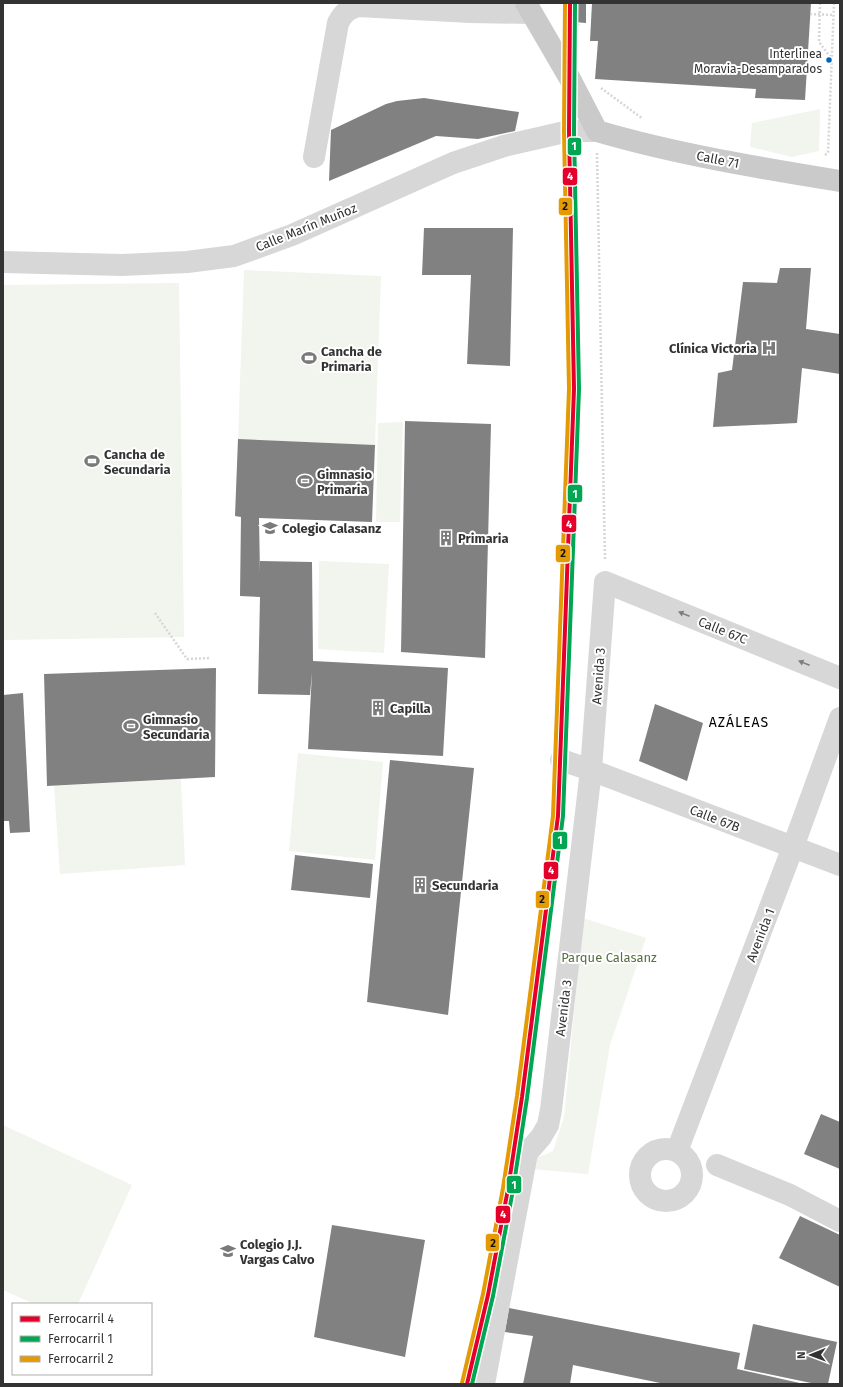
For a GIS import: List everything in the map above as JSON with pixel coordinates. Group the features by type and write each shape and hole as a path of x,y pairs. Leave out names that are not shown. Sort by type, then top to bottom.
{"main road":[{"path":"528,8 569,77 597,131"},
{"name":"Calle 71","path":"597,131 630,141 782,172 840,181"}],"street":[{"path":"314,157 338,23 342,14 350,8 358,6 470,12 528,8"},
{"name":"Calle Marín Muñoz","path":"3,262 122,265 187,262 234,256 292,235 453,163 504,146 569,131 597,131"},
{"name":"Calle 67C","path":"605,582 840,678"},
{"name":"Avenida 3","path":"484,1384 527,1153 533,1144 541,1137 548,1125 552,1110 591,770 605,582"},
{"name":"Avenida 1","path":"678,1151 840,718"},
{"path":"561,760 591,770"},
{"name":"Calle 67B","path":"591,770 840,865"},
{"path":"717,1165 790,1195 840,1221"}],"path":[{"path":"820,3 819,42 832,59"},
{"path":"823,157 828,153 834,3"},
{"path":"810,14 834,15"},
{"path":"597,84 643,119"},
{"path":"597,131 605,582"},
{"path":"155,613 187,659 211,658"}],"green space":[{"path":"820,109 819,151 792,157 750,147 752,123"},
{"name":"Cancha de Primaria","path":"244,270 381,276 375,445 238,439"},
{"name":"Cancha de Secundaria","path":"179,283 184,637 3,640 3,285"},
{"path":"403,422 400,522 376,522 378,423"},
{"path":"319,561 389,564 384,653 318,649"},
{"path":"298,753 383,762 375,860 289,851"},
{"path":"181,779 185,865 60,874 54,786"},
{"name":"Parque Calasanz","path":"583,918 646,938 610,1045 588,1174 531,1169 532,1160 553,1151 564,1117"},
{"path":"3,1125 132,1185 78,1303 32,1303 3,1290"}],"building":[{"path":"574,3 586,3 586,23 574,22"},
{"path":"592,3 811,3 805,100 755,98 756,89 595,79 598,41 590,41"},
{"path":"424,98 519,112 515,131 478,139 436,136 329,181 331,130 386,104 397,101"},
{"path":"424,228 513,228 510,366 467,364 471,275 422,275"},
{"name":"Clínica Victoria","path":"780,268 811,268 806,329 840,334 840,374 802,368 797,423 713,427 718,373 732,370 743,282 777,283"},
{"name":"Primaria","path":"405,421 491,424 485,658 401,652"},
{"path":"238,439 375,445 372,522 259,518 260,574 260,561 312,562 313,661 448,668 443,756 308,749 312,672 310,695 258,694 260,597 240,596 241,517 235,516"},
{"name":"Gimnasio Secundaria","path":"216,668 215,777 47,786 44,674"},
{"path":"23,693 30,832 10,833 9,821 3,821 3,695"},
{"path":"655,704 703,723 687,781 639,761"},
{"name":"Secundaria","path":"390,760 474,768 448,1015 367,1002"},
{"path":"295,855 373,864 370,898 291,890"},
{"path":"821,1114 840,1122 840,1169 804,1154"},
{"path":"800,1216 840,1235 840,1287 779,1258"},
{"path":"332,1225 425,1240 405,1357 314,1337"},
{"path":"509,1308 740,1353 737,1369 804,1384 665,1384 573,1365 570,1384 523,1384 533,1336 505,1332"},
{"path":"753,1324 837,1342 828,1384 816,1384 744,1369"}],"rail line":[{"name":"2","path":"462,1383 483,1294 503,1188 517,1096 553,816 569,389 564,131 565,3"},
{"name":"4","path":"467,1384 488,1295 508,1189 522,1097 558,816 574,389 569,131 570,3"},
{"name":"1","path":"472,1384 493,1296 513,1190 527,1098 563,816 579,389 574,131 575,3"}],"place":[{"name":"Interlinea Moravia-Desamparados","path":"829,60"},
{"name":"Clínica Victoria","path":"769,348"},
{"name":"Cancha de Primaria","path":"309,358"},
{"name":"Cancha de Secundaria","path":"92,461"},
{"name":"Gimnasio Primaria","path":"305,481"},
{"name":"Colegio Calasanz","path":"270,528"},
{"name":"Primaria","path":"446,538"},
{"name":"Capilla","path":"378,708"},
{"name":"Gimnasio Secundaria","path":"131,726"},
{"name":"Secundaria","path":"420,885"},
{"name":"Colegio J.J. Vargas Calvo","path":"228,1251"}],"district":[{"name":"AZÁLEAS","path":"739,722"}]}
